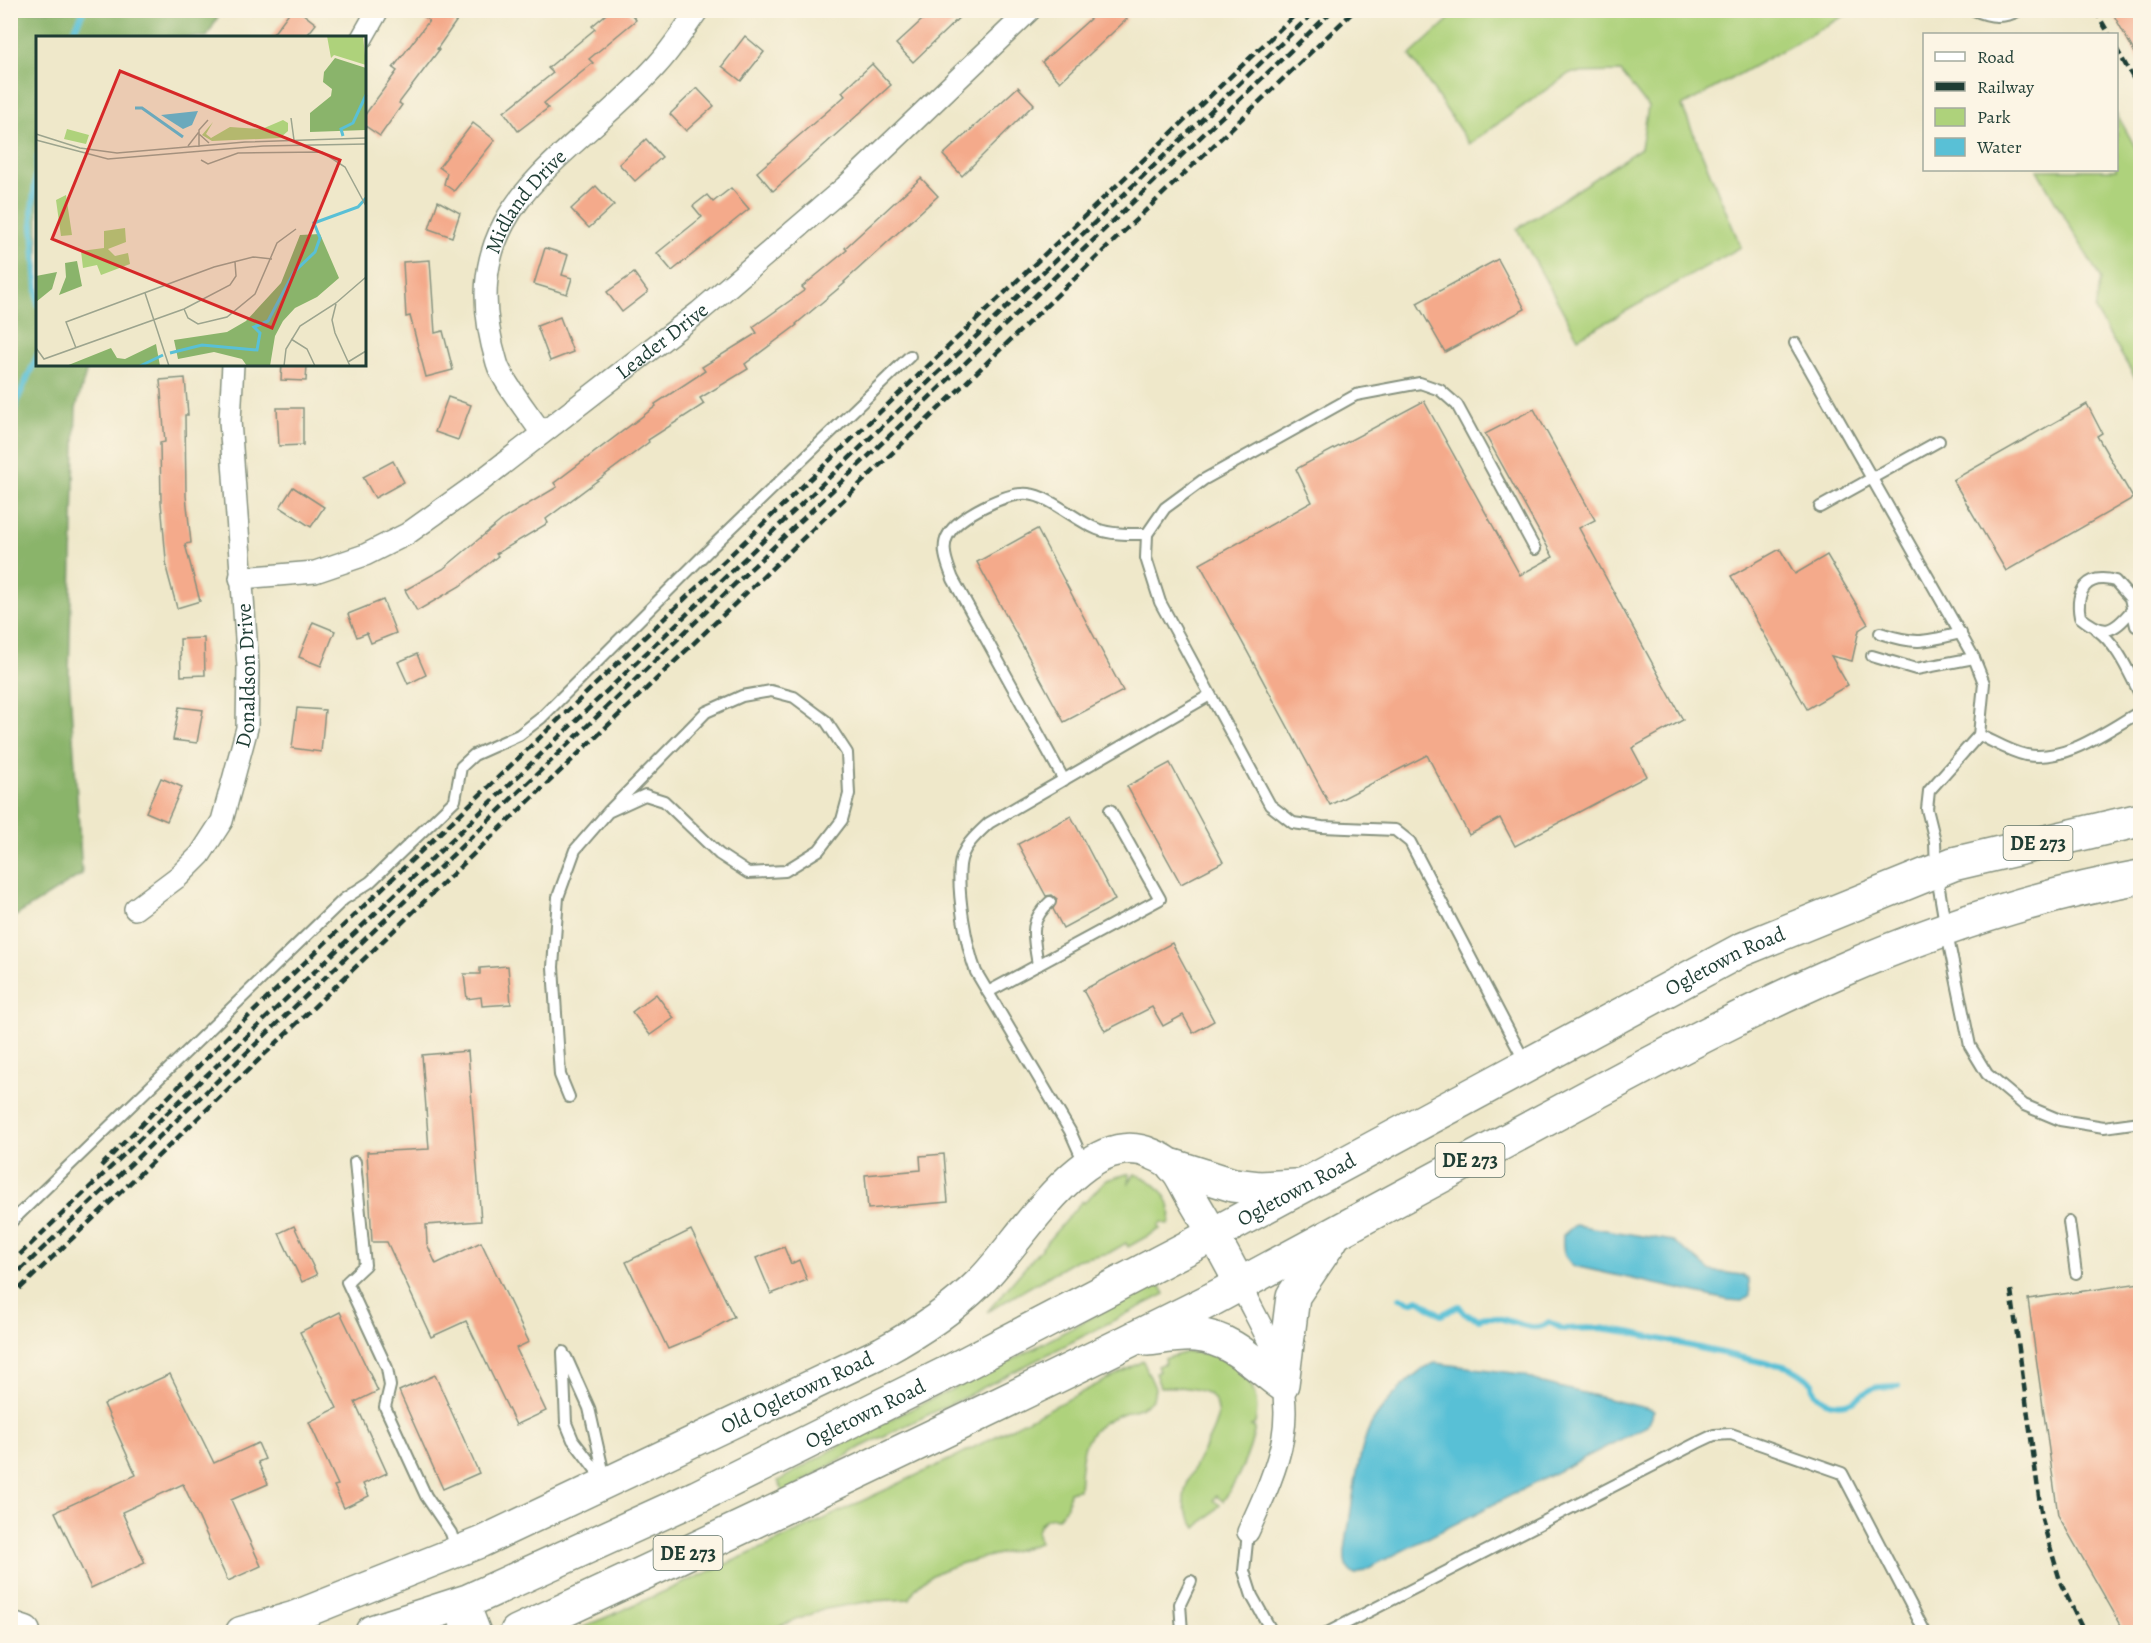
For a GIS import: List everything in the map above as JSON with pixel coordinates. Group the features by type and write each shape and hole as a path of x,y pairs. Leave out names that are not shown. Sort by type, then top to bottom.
{"main road":[{"name":"Ogletown Road","path":"372,1632 468,1601 697,1497 973,1360 1304,1186 1741,950 1953,864 2140,820"},
{"name":"DE 273","path":"517,1632 859,1473 1132,1340 1711,1031 1830,973 1946,929 2014,907 2140,877"},
{"path":"1173,1166 1245,1187 1304,1186"},
{"path":"1132,1340 1195,1335 1214,1338 1229,1345 1282,1384 1293,1296 1337,1232"},
{"path":"551,1632 601,1593"}],"street":[{"path":"363,36 378,10"},
{"name":"Midland Drive","path":"541,432 497,365 487,314 490,255 503,222 523,192 657,65 698,10"},
{"name":"Leader Drive","path":"240,578 315,572 365,555 407,534 699,312 845,187 1030,10"},
{"name":"Donaldson Drive","path":"135,909 179,876 200,855 222,821 247,728 248,666 230,421 233,366"},
{"name":"Old Ogletown Road","path":"241,1632 304,1613 457,1552 926,1328 952,1309 983,1280 1066,1182 1086,1166 1114,1149 1133,1148 1149,1153 1173,1166"},
{"path":"1173,1166 1214,1234 1240,1284 1269,1342 1282,1384 1287,1418 1281,1452 1248,1532"},
{"path":"459,1632 468,1601"},
{"path":"468,1601 480,1632"},
{"path":"10,1628 25,1632"}],"lane":[{"path":"1974,10 1989,16 2010,16 2020,10"},
{"path":"1795,343 1974,658 1984,683 1979,735 1929,791 1926,809 1935,841 1936,871 1970,1046 1987,1074 2024,1105 2060,1120 2104,1127 2140,1122"},
{"path":"10,1224 344,899 370,882 455,800 461,768 474,755 519,735 541,718 910,356"},
{"path":"1527,1065 1410,842 1395,830 1322,827 1293,823 1270,805 1160,602 1146,558 1147,534 1165,508 1203,480 1356,395 1420,383 1440,390 1457,405 1535,549"},
{"path":"1820,507 1939,441"},
{"path":"1064,780 953,579 944,555 947,535 972,513 1003,497 1029,494 1098,530 1147,534"},
{"path":"2136,626 2130,598 2115,581 2094,580 2082,589 2077,601 2080,617 2106,636 2140,694"},
{"path":"2096,629 2108,631 2120,625 2132,610"},
{"path":"1880,633 1909,642 1932,640 1960,633"},
{"path":"1872,657 1916,669 1974,658"},
{"path":"569,1096 560,1075 554,978 558,897 575,850 608,812 706,712 742,696 771,691 794,697 826,721 848,753 849,794 842,820 819,850 785,871 748,873 719,854 664,801 645,795 608,812"},
{"path":"1086,1166 1070,1131 988,992 966,946 960,864 970,841 989,823 1210,695"},
{"path":"1979,735 2024,755 2047,757 2069,751 2140,712"},
{"path":"988,992 1160,899 1110,810"},
{"path":"1038,965 1033,932 1036,914 1050,902"},
{"path":"356,1162 365,1265 347,1282 387,1368 390,1386 385,1407 426,1496 451,1533 457,1552"},
{"path":"2069,1222 2076,1273"},
{"path":"563,1352 589,1408 605,1482 573,1440 566,1423 563,1352"},
{"path":"1329,1632 1714,1434 1731,1434 1842,1473 1924,1632"},
{"path":"1248,1532 1244,1571 1252,1596 1272,1632"},
{"path":"1182,1632 1180,1604 1191,1581"}],"green space":[{"path":"10,11 221,11 208,36 36,36 36,366 88,366 76,408 69,675 82,874 11,919"},
{"path":"1458,11 1853,11 1682,106 1741,247 1578,338 1517,229 1641,148 1648,107 1621,72 1570,73 1469,144 1410,55"},
{"path":"2118,116 2140,156 2140,386 2095,310 2101,279 2038,171 2118,171"},
{"path":"1130,1174 1129,1182 1135,1174 1151,1182 1163,1193 1170,1208 1169,1225 1162,1222 1158,1226 1160,1229 1128,1247 1126,1243 1109,1253 1076,1260 987,1312 1082,1201 1084,1203 1106,1180"},
{"path":"1158,1281 1165,1294 961,1399 861,1447 784,1493 778,1481 860,1434 1018,1357"},
{"path":"1187,1352 1216,1357 1240,1371 1249,1381 1257,1408 1255,1424 1251,1426 1255,1428 1253,1438 1239,1475 1223,1501 1216,1496 1213,1500 1220,1505 1196,1528 1188,1516 1184,1503 1187,1485 1214,1427 1218,1410 1212,1397 1194,1389 1160,1387 1155,1373 1159,1371 1157,1366 1165,1363 1164,1359"},
{"path":"1143,1361 1155,1388 1153,1399 1143,1406 1110,1419 1092,1433 1083,1452 1079,1490 1069,1492 1067,1506 1058,1518 1048,1518 1041,1523 1037,1532 1040,1542 1036,1544 946,1569 917,1587 910,1599 872,1601 825,1609 763,1632 573,1632 769,1545 953,1458"}],"water":[{"path":"1575,1225 1673,1241 1711,1271 1742,1275 1749,1280 1750,1295 1742,1301 1728,1300 1574,1266 1565,1256 1563,1235"},
{"path":"1435,1363 1521,1374 1542,1383 1654,1410 1647,1426 1355,1575 1346,1564 1345,1550 1356,1477 1366,1436 1385,1405 1405,1383"}],"building":[{"path":"291,10 298,10 316,24 307,36 272,36"},
{"path":"415,10 464,10 437,49 439,50 399,103 402,105 380,136 366,126 366,113 397,71 393,68 429,21"},
{"path":"611,10 628,10 636,20 589,59 593,63 544,103 548,108 518,131 504,112 553,73 548,68 595,29 592,26"},
{"path":"933,10 967,10 913,62 896,44"},
{"path":"1100,10 1119,10 1127,19 1060,82 1042,62"},
{"path":"2111,10 2140,10 2140,62"},
{"path":"745,36 764,52 741,81 722,66"},
{"path":"872,64 891,85 773,191 757,172 845,96 842,92"},
{"path":"1018,87 1034,104 962,176 943,155"},
{"path":"697,88 714,106 686,131 670,114"},
{"path":"473,123 495,140 454,191 444,184 447,173 439,167"},
{"path":"646,139 662,157 635,181 619,164"},
{"path":"921,178 938,196 797,325 745,364 748,369 700,398 704,404 648,440 649,442 546,519 548,523 496,554 498,556 460,586 417,611 405,590 443,569 503,519 557,487 554,483 656,406 655,404 705,371 702,367 757,333 753,327 805,290 802,287 847,250 845,248"},
{"path":"596,186 614,205 589,228 571,209"},
{"path":"731,188 749,209 672,271 657,253 702,217 693,206 707,195 713,202"},
{"path":"438,201 460,213 452,237 429,229"},
{"path":"545,248 568,255 562,275 572,278 567,294 534,284"},
{"path":"1498,259 1525,309 1445,352 1417,303"},
{"path":"430,260 435,333 443,331 453,370 426,377 410,316 406,317 403,262"},
{"path":"634,273 648,292 622,312 607,292"},
{"path":"560,317 573,352 550,361 537,326"},
{"path":"282,366 307,366 306,381 281,380"},
{"path":"185,378 188,415 185,415 186,496 191,543 185,544 200,601 177,608 167,571 161,502 160,443 165,442 160,380"},
{"path":"448,397 471,405 458,440 435,432"},
{"path":"1424,401 1520,575 1553,557 1485,434 1534,409 1595,520 1579,528 1683,720 1632,748 1647,776 1515,846 1500,818 1469,835 1427,755 1330,805 1200,564 1312,502 1296,469"},
{"path":"2087,404 2102,433 2097,436 2133,498 2006,571 1953,480"},
{"path":"277,408 303,408 303,445 279,446"},
{"path":"393,461 404,482 375,498 363,477"},
{"path":"293,487 324,507 311,527 280,507"},
{"path":"1037,529 1123,691 1064,722 977,562"},
{"path":"1780,549 1795,574 1827,555 1868,624 1859,630 1852,661 1831,656 1848,685 1807,709 1731,576"},
{"path":"383,600 396,633 371,643 367,633 357,637 348,614"},
{"path":"313,622 335,631 321,666 299,657"},
{"path":"204,638 205,675 181,676 180,639"},
{"path":"417,654 426,675 408,684 398,662"},
{"path":"179,707 203,710 197,743 173,740"},
{"path":"297,708 325,710 321,752 292,748"},
{"path":"1170,763 1223,862 1181,884 1127,786"},
{"path":"161,778 182,787 167,821 146,812"},
{"path":"1071,816 1115,900 1063,928 1053,909 1057,899 1052,895 1046,896 1018,844"},
{"path":"1172,943 1214,1021 1193,1033 1183,1015 1163,1026 1152,1007 1105,1031 1083,990"},
{"path":"508,966 511,1004 482,1006 481,997 467,999 464,974 480,974 480,968"},
{"path":"656,994 674,1018 650,1035 632,1012"},
{"path":"468,1051 481,1221 426,1225 427,1244 436,1264 481,1242 529,1342 516,1348 546,1411 516,1425 466,1321 431,1337 387,1242 372,1242 367,1152 429,1149 422,1055"},
{"path":"944,1154 948,1202 868,1209 865,1175 921,1170 920,1156"},
{"path":"294,1226 317,1275 302,1282 279,1233"},
{"path":"691,1230 734,1317 702,1335 668,1349 626,1262"},
{"path":"784,1247 791,1264 799,1260 807,1280 771,1294 756,1258"},
{"path":"2140,1283 2140,1632 2125,1632 2058,1515 2028,1299"},
{"path":"340,1312 378,1391 355,1402 387,1473 363,1484 369,1496 344,1508 334,1486 338,1485 309,1422 337,1408 300,1332"},
{"path":"170,1374 214,1463 258,1443 265,1459 258,1462 268,1484 231,1500 261,1566 228,1581 183,1484 122,1512 145,1563 91,1588 55,1512 136,1475 104,1404"},
{"path":"435,1375 479,1473 443,1489 399,1391"}],"waterway":[{"path":"71,36 84,10"},
{"path":"36,175 32,211 36,274"},
{"path":"10,428 17,401 36,358"},
{"path":"1400,1298 1411,1302 1418,1299 1441,1315 1459,1306 1465,1314 1479,1319 1496,1318 1533,1327 1549,1322 1563,1329 1599,1328 1629,1332 1782,1365 1808,1379 1813,1383 1820,1398 1831,1403 1852,1401 1874,1388 1898,1386"}],"railway":[{"path":"101,1166 229,1035 1300,10"},
{"path":"10,1264 1316,10"},
{"path":"10,1280 1333,10"},
{"path":"10,1298 1355,10"},
{"path":"2095,10 2108,33"},
{"path":"2118,52 2140,90"},
{"path":"2011,1290 2042,1519 2061,1584 2084,1632"}]}
